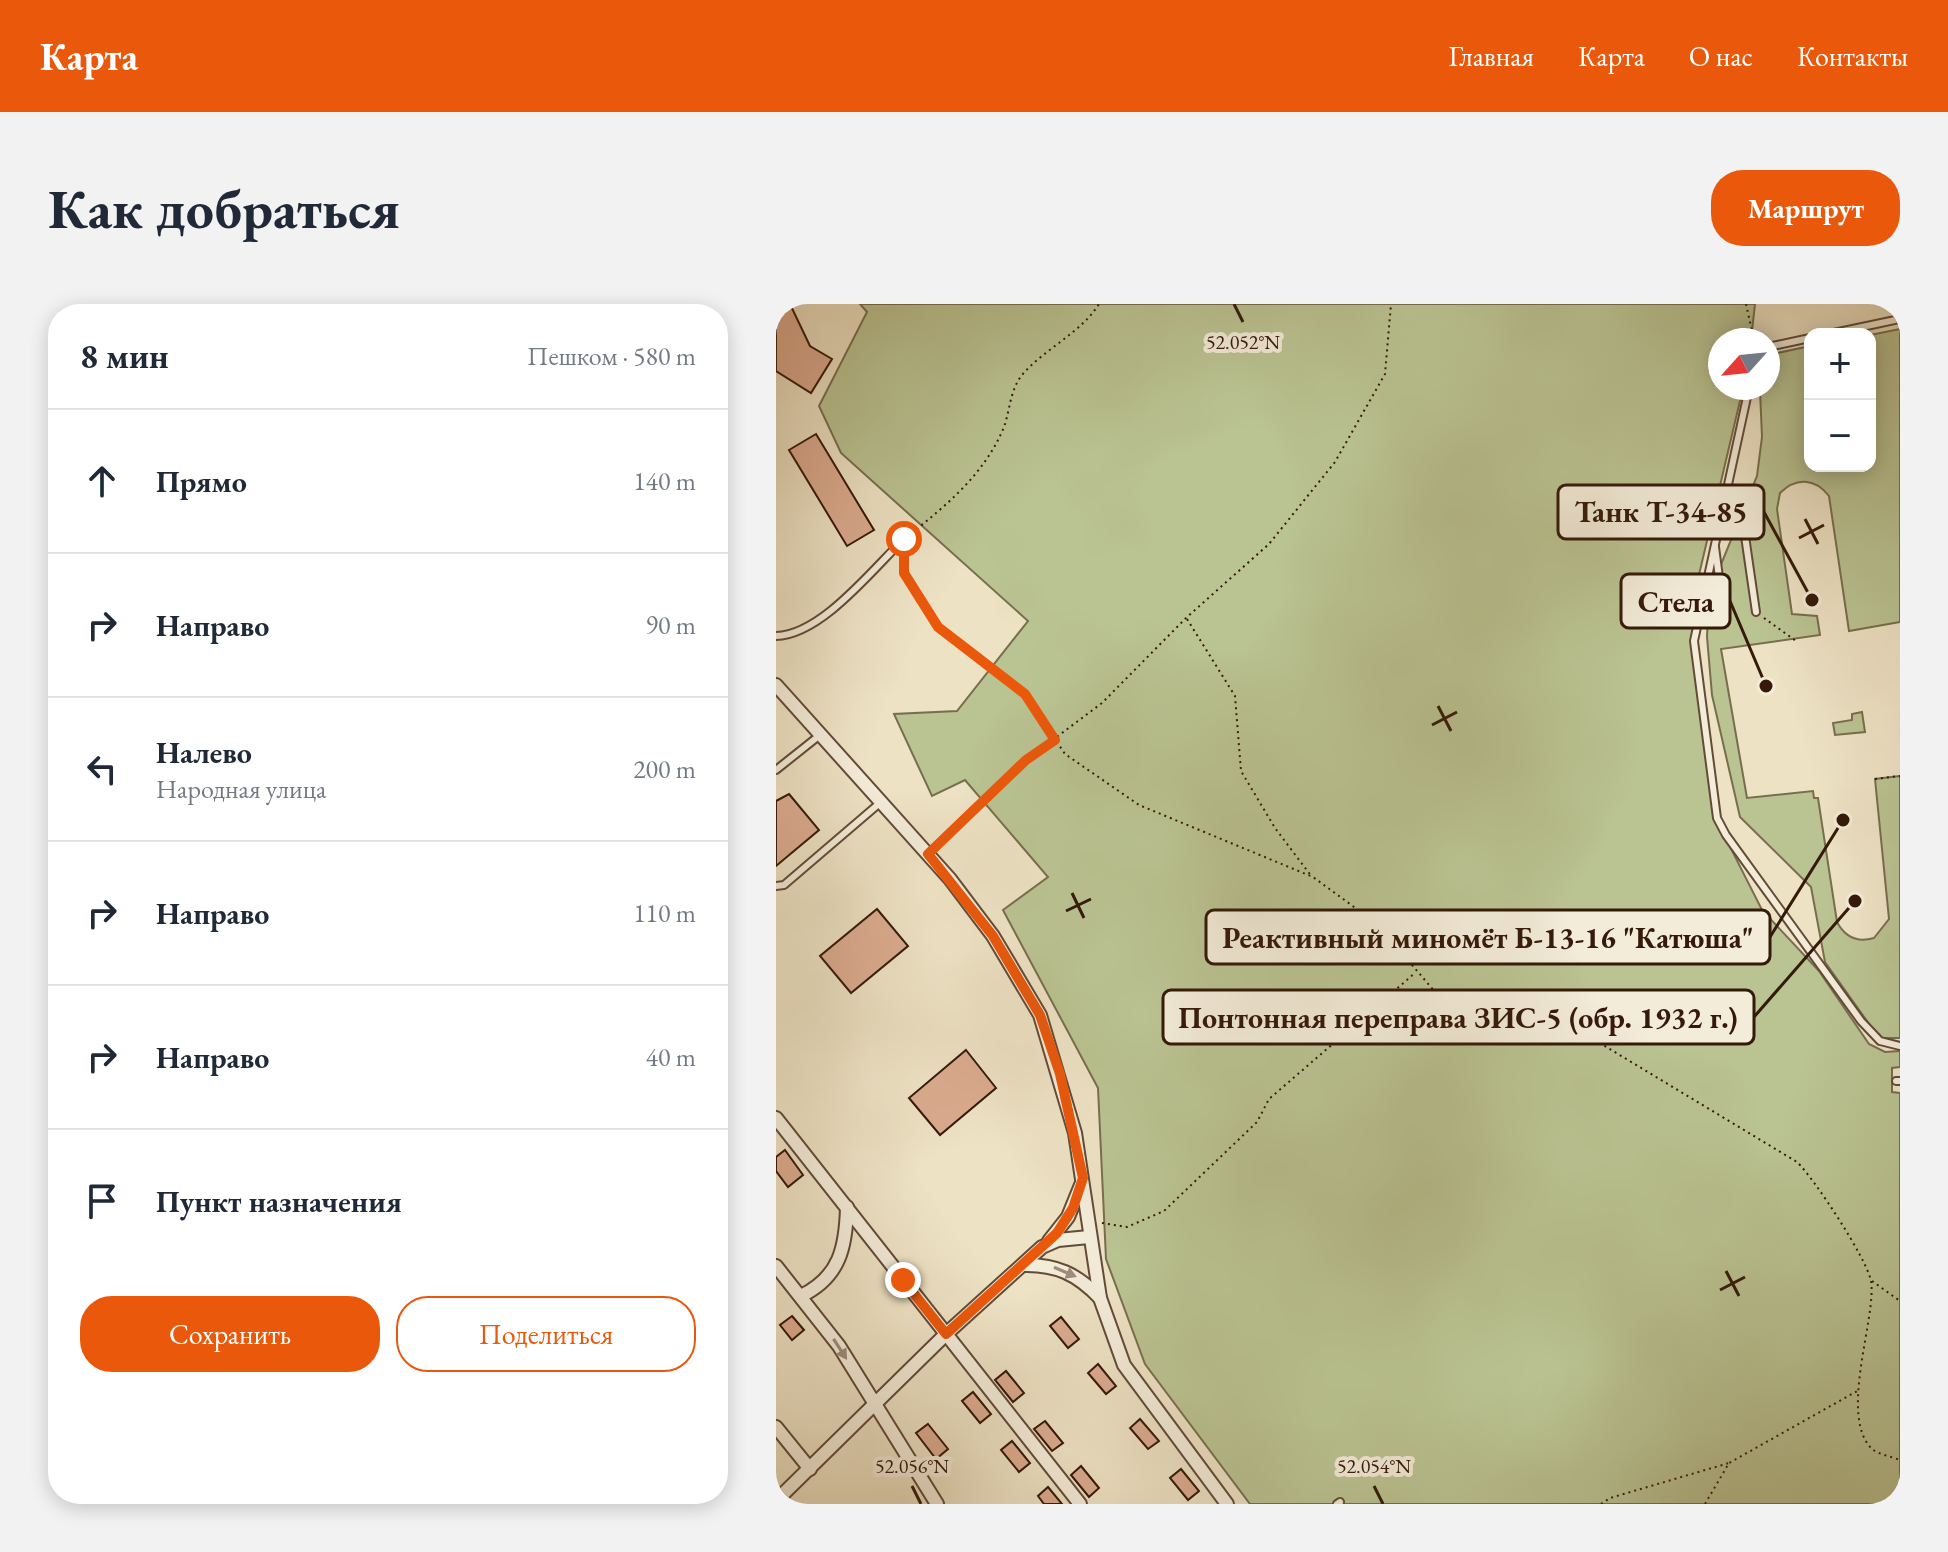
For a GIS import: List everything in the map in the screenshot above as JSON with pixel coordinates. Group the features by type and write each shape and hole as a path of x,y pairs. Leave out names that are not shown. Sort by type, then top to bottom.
{"street":[{"path":"776,685 928,854 993,936 1040,1015 1060,1074 1083,1178 1100,1298 1124,1365 1227,1504"},
{"path":"776,1118 1080,1504"},
{"path":"776,1501 946,1334 1042,1247 1068,1217 1083,1178"},
{"path":"801,1296 827,1277 843,1253 847,1207"},
{"path":"1042,1247 1058,1240 1089,1237"},
{"path":"1023,1265 1045,1265 1066,1270 1085,1282 1100,1298"},
{"path":"776,1266 839,1346 937,1504"},
{"path":"776,1427 810,1469"}],"lane":[{"path":"1857,328 1900,319"},
{"path":"1780,344 1804,339"},
{"path":"1746,400 1694,641 1717,818 1761,886 1861,1021 1880,1041 1900,1046"},
{"path":"1720,519 1745,536 1756,612"},
{"path":"776,636 789,636 821,620 904,539"},
{"path":"1714,544 1722,600"},
{"path":"776,770 822,734"},
{"path":"776,886 784,885 882,802"}],"path":[{"path":"1099,304 1021,376 1008,405 1004,425 985,462 960,495 904,539 904,573 938,627 1025,694 1065,754 1139,805 1313,877 1376,923 1415,973 1436,993 1488,998 1565,1022 1797,1162 1817,1182 1871,1280 1900,1301"},
{"path":"928,854 1026,760 1102,703 1186,618 1269,544 1335,462 1385,374 1391,304"},
{"path":"1746,304 1751,328"},
{"path":"1756,612 1796,641"},
{"path":"1186,618 1235,696 1241,771 1275,828 1313,877"},
{"path":"1875,779 1900,776"},
{"path":"1087,1220 1127,1227 1164,1211 1257,1122 1269,1099 1415,973"},
{"path":"1871,1280 1859,1364 1862,1432 1872,1450 1900,1460"},
{"path":"1601,1504 1610,1498 1729,1463 1860,1390"},
{"path":"1705,1504 1729,1463"}],"green space":[{"path":"860,304 1755,304 1752,328 1708,328 1708,400 1740,400 1694,596 1692,642 1719,825 1762,910 1819,971 1869,1044 1885,1052 1900,1051 1900,1067 1892,1068 1892,1092 1900,1093 1900,1504 1250,1504 1145,1364 1106,1259 1098,1088 1003,910 1048,877 965,780 932,796 894,714 957,711 1028,621 841,453 819,406 867,312"},
{"path":"1900,329 1900,622 1849,631 1829,496 1812,483 1799,482 1780,493 1777,509 1792,614 1817,616 1820,635 1721,649 1747,798 1813,791 1814,798 1818,798 1837,922 1844,932 1857,939 1874,938 1889,919 1875,779 1900,776 1900,1038 1879,1038 1825,962 1811,887 1740,817 1712,695 1707,637 1709,594 1757,476 1762,437 1760,400 1780,400 1780,352 1804,347 1804,472 1876,472 1876,334"},
{"path":"1862,712 1865,732 1835,735 1833,723 1852,720 1852,714"}],"building":[{"path":"776,304 790,304 810,346 832,359 811,393 776,371"},
{"path":"816,434 874,530 847,546 789,450"},
{"path":"789,794 819,830 776,866 776,801"},
{"path":"877,909 908,946 851,993 820,956"},
{"path":"966,1050 996,1088 940,1135 909,1098"},
{"path":"785,1150 803,1175 788,1187 776,1171 776,1157"},
{"path":"792,1316 804,1330 792,1340 780,1325"},
{"path":"1061,1317 1079,1339 1068,1348 1050,1326"},
{"path":"1098,1364 1116,1386 1106,1394 1088,1373"},
{"path":"1006,1371 1024,1393 1013,1402 995,1380"},
{"path":"973,1392 991,1414 980,1423 962,1401"},
{"path":"1140,1419 1159,1441 1148,1449 1130,1428"},
{"path":"1045,1421 1063,1443 1052,1451 1034,1429"},
{"path":"928,1424 948,1449 936,1459 916,1433"},
{"path":"1012,1441 1030,1463 1019,1472 1001,1450"},
{"path":"1081,1466 1099,1488 1089,1497 1071,1475"},
{"path":"1181,1469 1199,1491 1188,1500 1170,1478"},
{"path":"1048,1487 1062,1504 1044,1504 1038,1496"}],"place":[{"name":"Танк Т-34-85","path":"1812,600"},
{"name":"Стела","path":"1766,686"},
{"name":"Реактивный миномёт Б-13-16 \"Катюша\"","path":"1843,820"},
{"name":"Понтонная переправа ЗИС-5 (обр. 1932 г.)","path":"1855,901"}],"route":[{"path":"903,1280 946,1334 1057,1233 1073,1208 1083,1178 1060,1074 1040,1015 993,936 928,854 1026,760 1055,740 1025,694 938,627 904,573 904,539"}]}
